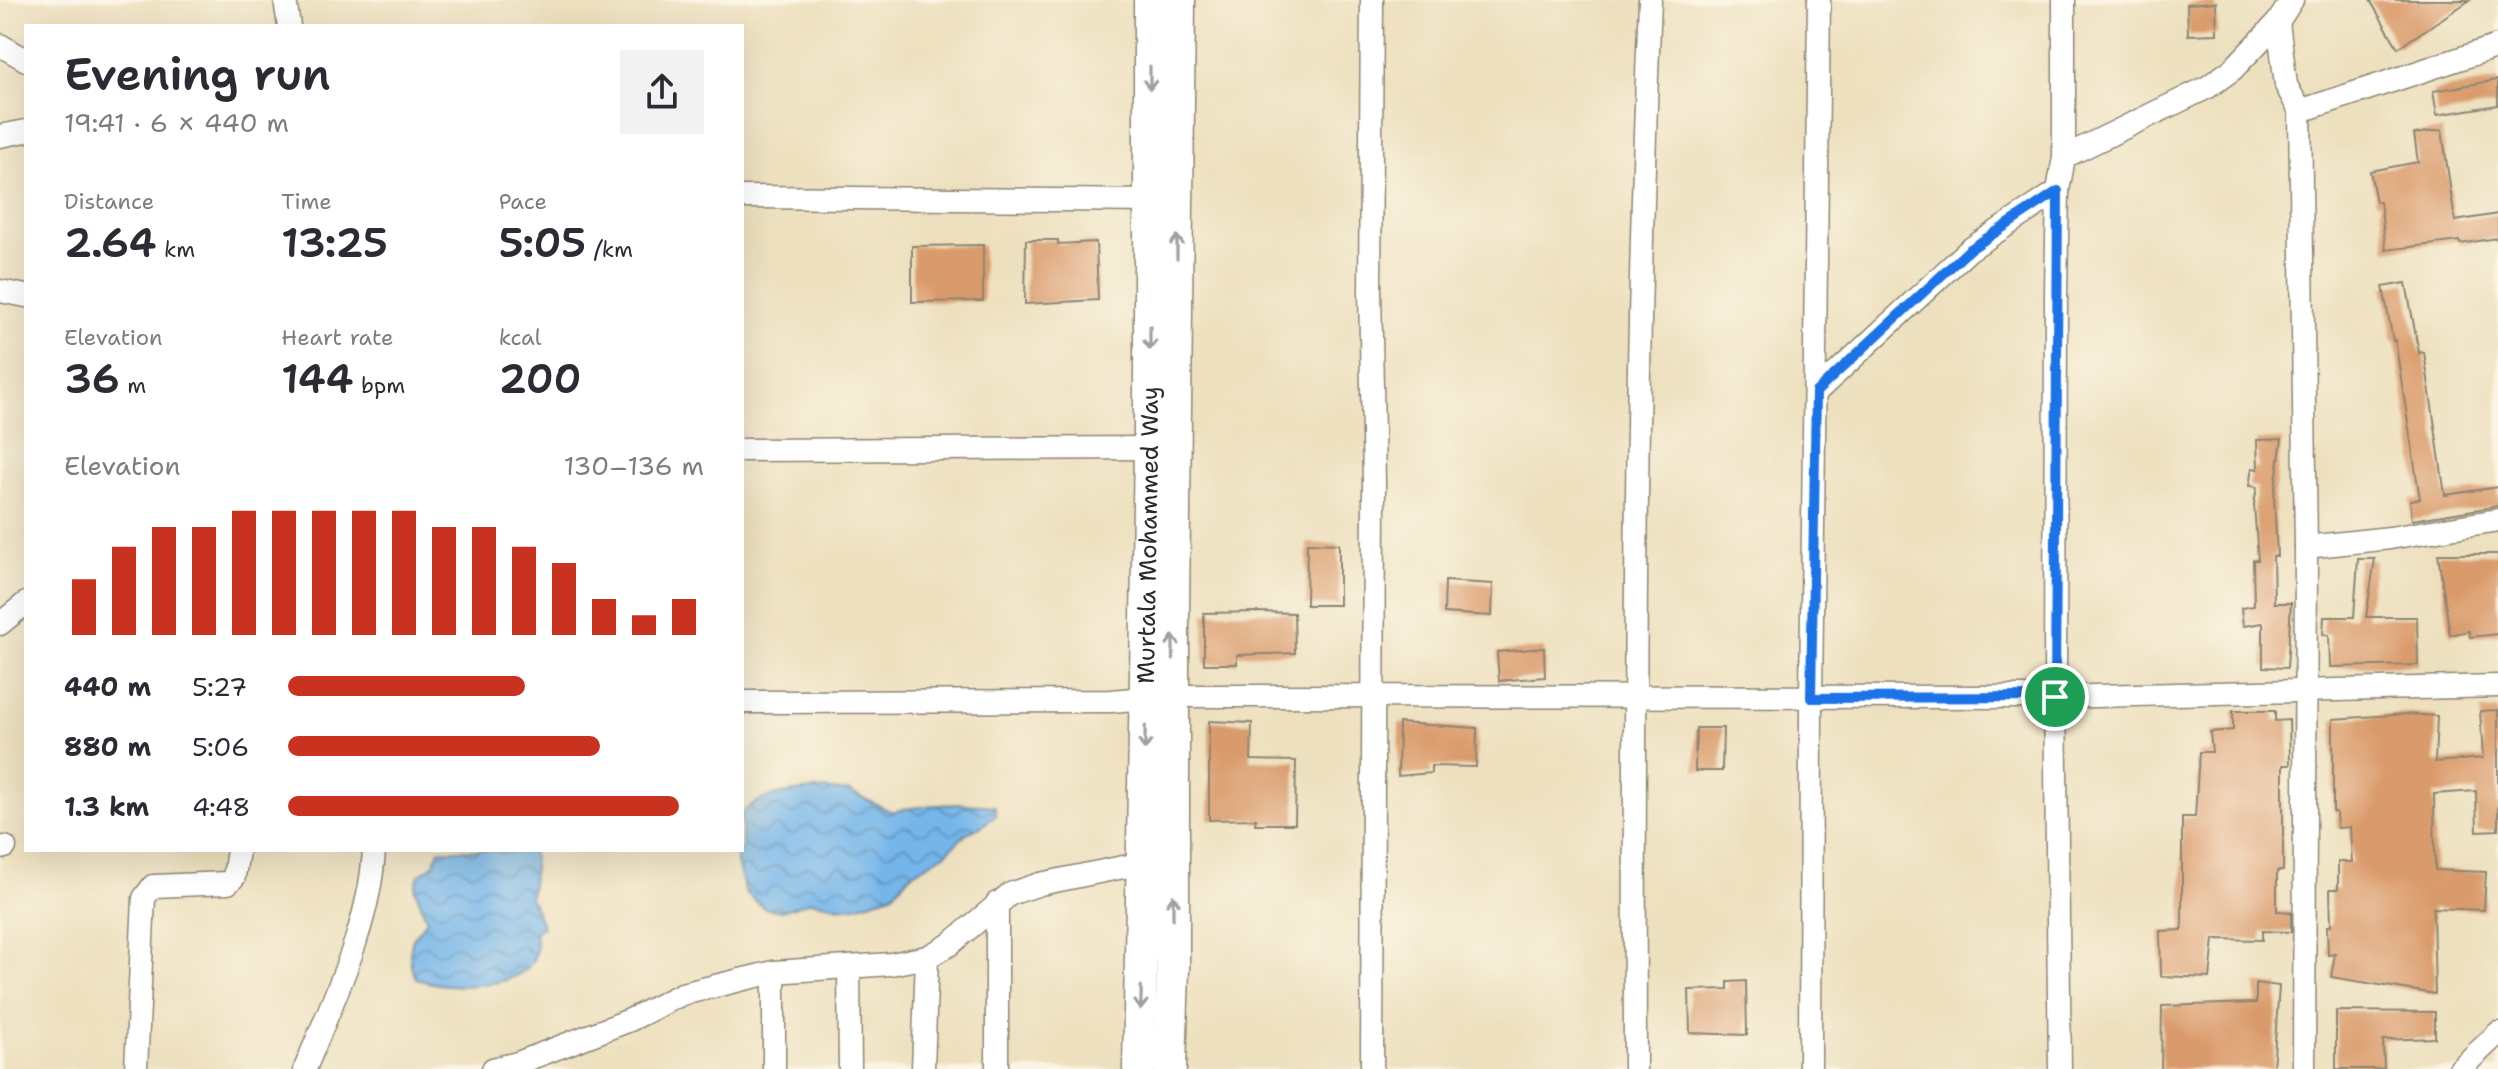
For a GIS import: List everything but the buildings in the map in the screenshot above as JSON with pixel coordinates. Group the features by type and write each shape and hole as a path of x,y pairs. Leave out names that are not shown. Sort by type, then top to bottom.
{"main road":[{"name":"Murtala Mohammed Way","path":"1150,0 1150,448 1173,968 1170,1069"},
{"name":"Murtala Mohammed Way","path":"1139,1069 1143,863 1159,697 1179,0"}],"street":[{"path":"285,0 289,24"},
{"path":"1372,0 1372,1069"},
{"path":"1635,1069 1634,695 1641,217 1650,0"},
{"path":"1810,1069 1819,0"},
{"path":"2060,1069 2055,697 2058,191 2064,157 2064,0"},
{"path":"2064,157 2208,87 2233,69 2278,22 2292,0"},
{"path":"2278,22 2286,85 2300,111 2306,547 2304,1069"},
{"path":"0,45 24,59"},
{"path":"2300,111 2498,46"},
{"path":"0,136 24,131"},
{"path":"1816,392 1969,250 2058,191"},
{"path":"744,197 1150,201"},
{"path":"0,291 24,296"},
{"path":"744,450 1150,448"},
{"path":"2306,547 2390,538 2498,520"},
{"path":"0,604 24,604"},
{"path":"0,624 24,605"},
{"path":"744,702 1634,695 2055,697 2498,686"},
{"path":"136,1069 144,898 153,886 228,883 234,877 238,852"},
{"path":"305,1069 352,952 373,880 374,852"},
{"path":"493,1069 518,1063 630,1020 682,994 774,972 891,964 927,957 949,945 1010,894 1040,884 1143,863"},
{"path":"997,903 997,1069"},
{"path":"923,1069 927,957"},
{"path":"849,967 850,1069"},
{"path":"774,972 774,1069"},
{"path":"2460,1069 2498,1033"}],"water":[{"path":"824,789 850,792 892,812 930,806 995,806 996,815 967,833 946,853 910,875 892,895 856,906 841,907 811,901 782,911 764,908 745,892 735,852 744,852 744,811 760,801 791,792"},
{"path":"438,852 532,852 534,867 530,898 543,927 535,931 535,954 523,971 495,983 478,985 444,985 417,979 411,961 411,948 415,936 427,920 415,889 419,875 434,864"}],"route":[{"path":"2058,191 2055,697 1811,698 1816,392 1969,250 2058,191"}]}
